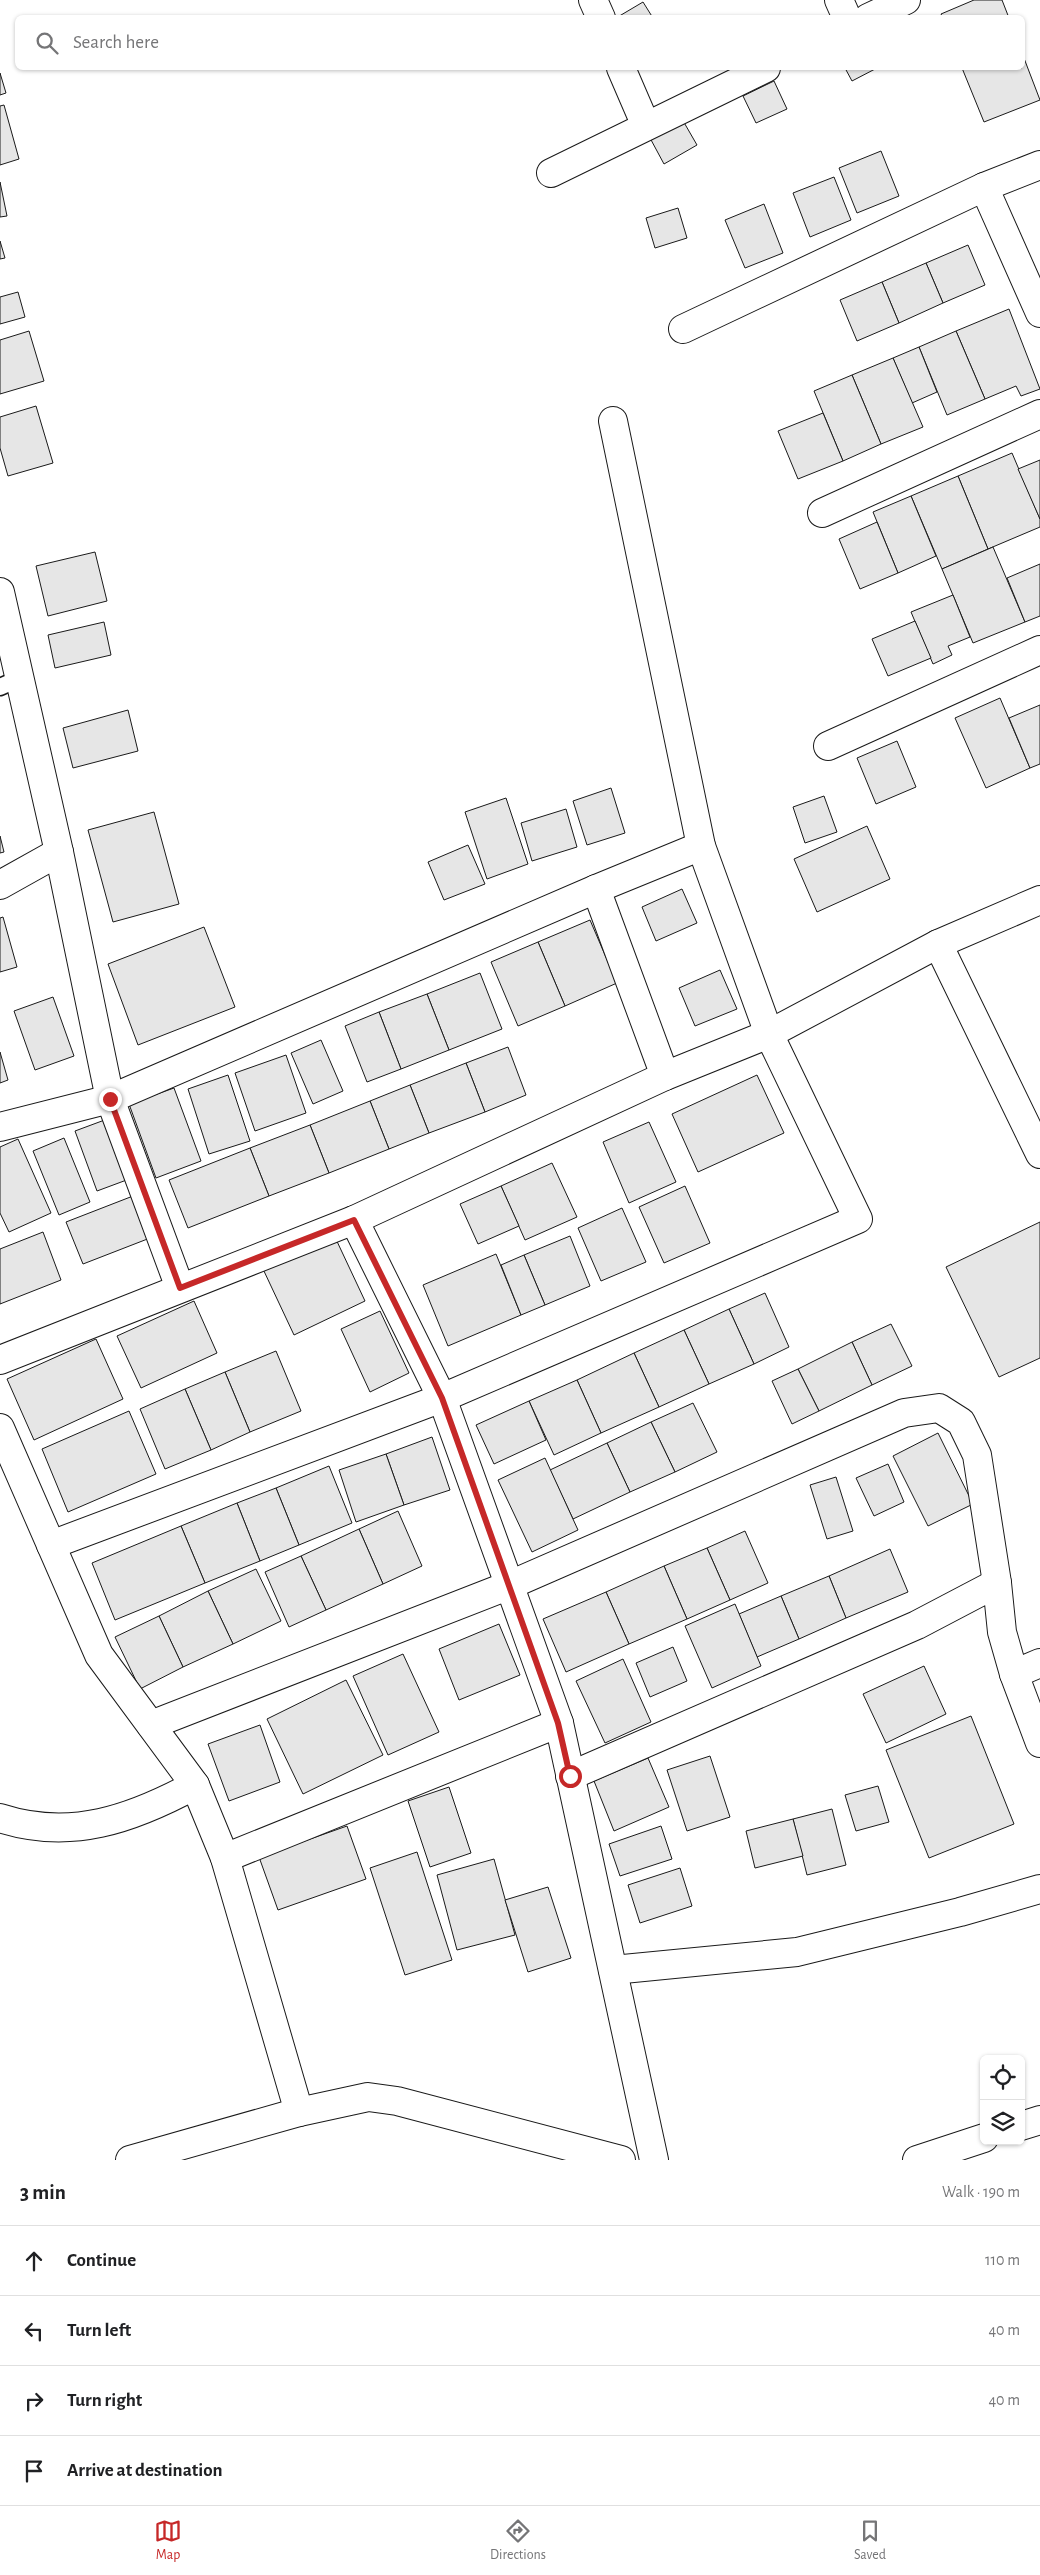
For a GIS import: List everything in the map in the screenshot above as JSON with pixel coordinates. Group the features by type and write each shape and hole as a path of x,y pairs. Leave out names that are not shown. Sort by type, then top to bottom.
{"street":[{"path":"593,0 600,15"},
{"path":"839,0 845,15"},
{"path":"874,15 906,0"},
{"path":"622,70 646,126"},
{"path":"551,173 762,70"},
{"path":"684,328 984,187 1040,165"},
{"path":"984,187 1040,313"},
{"path":"822,513 1040,414"},
{"path":"51,1546 442,1398 858,1219 769,1034 701,846 614,421"},
{"path":"0,592 9,683 59,852 110,1099 180,1288"},
{"path":"828,746 1040,650"},
{"path":"0,1128 110,1099 596,889 701,846"},
{"path":"0,886 59,852"},
{"path":"596,889 665,1076"},
{"path":"0,1360 354,1220 665,1076 769,1034 938,944 1040,900"},
{"path":"938,944 1040,1154"},
{"path":"354,1220 442,1398 558,1723 654,2160"},
{"path":"151,1725 510,1585 904,1413 939,1408 961,1422 977,1455 997,1583 1002,1632 1014,1674 1040,1743"},
{"path":"0,1428 98,1654 195,1785 225,1858 299,2112"},
{"path":"570,1776 917,1625 997,1583"},
{"path":"1014,1674 1040,1663"},
{"path":"225,1858 558,1723"},
{"path":"0,1818 22,1825 52,1828 92,1826 161,1803 195,1785"},
{"path":"613,1970 798,1952 960,1912 1040,1889"},
{"path":"130,2160 299,2112 368,2097 398,2101 621,2160"},
{"path":"1025,2125 1040,2120"},
{"path":"917,2160 980,2139"}],"building":[{"path":"974,0 1002,0 1008,15 942,15"},
{"path":"643,2 651,15 621,15"},
{"path":"1025,61 1040,100 984,122 963,70 1025,70"},
{"path":"846,70 873,70 852,81"},
{"path":"0,73 6,93 0,95"},
{"path":"774,81 787,109 756,123 743,96"},
{"path":"4,105 19,159 0,165 0,106"},
{"path":"682,119 697,145 664,164 650,138"},
{"path":"881,151 899,196 857,213 839,168"},
{"path":"834,177 851,220 810,237 793,193"},
{"path":"0,182 7,216 0,217"},
{"path":"764,204 783,253 745,268 725,220"},
{"path":"678,208 687,238 655,248 646,218"},
{"path":"0,241 5,258 0,259"},
{"path":"968,245 985,285 943,303 926,263"},
{"path":"926,263 943,303 899,323 882,282"},
{"path":"882,282 899,323 857,341 840,300"},
{"path":"18,292 25,317 0,324 0,297"},
{"path":"1009,309 1040,389 1021,396 1016,386 985,399 956,331"},
{"path":"29,331 44,381 0,394 0,340"},
{"path":"956,331 985,399 947,415 919,347"},
{"path":"919,347 937,392 912,403 893,358"},
{"path":"893,358 923,427 881,444 852,375"},
{"path":"852,375 881,444 843,461 814,391"},
{"path":"36,406 53,463 8,476 0,448 0,417"},
{"path":"823,413 843,461 798,479 778,431"},
{"path":"1012,453 1040,519 1040,527 988,549 958,476"},
{"path":"1040,460 1040,519 1018,469"},
{"path":"958,476 988,549 942,569 911,496"},
{"path":"911,496 936,556 898,573 873,512"},
{"path":"877,522 898,573 860,589 839,539"},
{"path":"993,547 1025,622 973,643 942,569"},
{"path":"95,552 107,601 48,616 36,566"},
{"path":"1040,564 1040,616 1025,622 1007,578"},
{"path":"953,595 970,637 948,646 952,655 933,664 911,612"},
{"path":"915,621 931,658 888,676 872,639"},
{"path":"104,622 111,655 55,668 48,635"},
{"path":"1000,698 1030,768 986,788 955,718"},
{"path":"1040,705 1040,764 1030,768 1009,718"},
{"path":"128,710 138,751 73,768 63,728"},
{"path":"897,741 916,787 876,804 857,758"},
{"path":"611,788 625,833 587,845 573,801"},
{"path":"824,796 837,832 805,843 793,807"},
{"path":"506,798 528,864 487,879 465,812"},
{"path":"566,809 577,847 532,861 521,823"},
{"path":"154,812 179,904 113,922 88,830"},
{"path":"867,826 890,879 817,912 794,859"},
{"path":"0,836 4,852 0,853"},
{"path":"468,845 485,884 444,900 428,862"},
{"path":"682,889 697,923 656,941 642,907"},
{"path":"3,917 17,967 0,972 0,918"},
{"path":"590,920 617,983 565,1006 538,942"},
{"path":"204,927 235,1007 138,1045 108,964"},
{"path":"538,942 565,1006 518,1026 491,962"},
{"path":"720,970 737,1009 695,1026 679,988"},
{"path":"480,973 502,1029 449,1050 427,994"},
{"path":"427,994 449,1050 401,1069 379,1012"},
{"path":"53,997 74,1056 35,1070 14,1011"},
{"path":"379,1012 401,1069 367,1082 345,1026"},
{"path":"321,1040 343,1091 313,1104 291,1053"},
{"path":"508,1047 526,1095 485,1112 466,1063"},
{"path":"0,1052 8,1080 0,1083"},
{"path":"286,1055 306,1113 255,1131 235,1073"},
{"path":"466,1063 485,1112 429,1133 410,1085"},
{"path":"228,1075 250,1141 209,1154 188,1089"},
{"path":"757,1075 784,1133 698,1172 672,1114"},
{"path":"410,1085 429,1133 389,1149 370,1101"},
{"path":"174,1088 201,1161 156,1178 129,1104"},
{"path":"370,1101 389,1149 329,1173 310,1125"},
{"path":"110,1118 132,1178 97,1191 75,1131"},
{"path":"649,1122 676,1182 629,1203 603,1142"},
{"path":"310,1125 329,1173 269,1196 250,1148"},
{"path":"64,1138 90,1202 59,1215 33,1151"},
{"path":"18,1139 51,1213 9,1232 0,1213 0,1147"},
{"path":"250,1148 269,1196 188,1228 169,1180"},
{"path":"552,1163 577,1217 525,1240 501,1186"},
{"path":"501,1186 519,1226 478,1244 460,1204"},
{"path":"685,1186 710,1243 664,1263 639,1207"},
{"path":"133,1196 150,1238 83,1264 66,1222"},
{"path":"622,1208 646,1262 601,1281 578,1228"},
{"path":"1040,1222 1040,1358 999,1377 946,1267"},
{"path":"43,1232 61,1280 0,1304 0,1249"},
{"path":"334,1235 365,1301 294,1335 263,1269"},
{"path":"570,1236 590,1286 545,1305 524,1255"},
{"path":"496,1254 521,1315 448,1346 423,1285"},
{"path":"524,1255 545,1305 521,1315 501,1265"},
{"path":"765,1293 789,1347 754,1364 729,1309"},
{"path":"194,1301 217,1353 141,1388 117,1336"},
{"path":"729,1309 754,1364 709,1384 684,1330"},
{"path":"380,1311 409,1373 370,1392 341,1329"},
{"path":"891,1324 912,1366 872,1385 852,1342"},
{"path":"684,1330 709,1384 659,1407 634,1353"},
{"path":"96,1339 123,1399 34,1440 7,1379"},
{"path":"852,1342 872,1385 819,1411 798,1369"},
{"path":"276,1351 301,1411 250,1432 225,1372"},
{"path":"634,1353 659,1407 601,1433 577,1380"},
{"path":"798,1369 819,1411 792,1424 772,1381"},
{"path":"225,1372 250,1432 211,1450 185,1389"},
{"path":"577,1380 601,1433 554,1455 529,1401"},
{"path":"185,1389 211,1450 165,1469 140,1409"},
{"path":"529,1401 546,1440 494,1464 476,1425"},
{"path":"693,1403 717,1452 675,1472 651,1422"},
{"path":"129,1411 156,1474 68,1512 42,1449"},
{"path":"651,1422 675,1472 630,1492 607,1443"},
{"path":"938,1433 973,1504 928,1526 893,1456"},
{"path":"432,1437 450,1490 404,1505 386,1454"},
{"path":"607,1443 630,1492 573,1519 550,1470"},
{"path":"386,1454 404,1505 356,1522 339,1470"},
{"path":"545,1458 578,1530 532,1552 498,1480"},
{"path":"888,1464 904,1502 874,1516 856,1478"},
{"path":"329,1466 352,1523 299,1545 276,1488"},
{"path":"836,1477 853,1531 827,1539 810,1485"},
{"path":"276,1488 299,1545 260,1561 237,1503"},
{"path":"237,1503 260,1561 205,1583 181,1526"},
{"path":"398,1511 422,1566 383,1584 359,1529"},
{"path":"181,1526 205,1583 115,1620 92,1563"},
{"path":"359,1529 383,1584 326,1610 301,1556"},
{"path":"745,1531 768,1583 730,1600 707,1548"},
{"path":"707,1548 730,1600 687,1619 664,1566"},
{"path":"890,1549 908,1592 846,1618 829,1576"},
{"path":"301,1556 326,1610 289,1627 265,1572"},
{"path":"664,1566 687,1619 629,1644 606,1592"},
{"path":"256,1569 281,1621 233,1644 208,1591"},
{"path":"829,1576 846,1618 799,1639 781,1596"},
{"path":"208,1591 233,1644 183,1667 159,1616"},
{"path":"606,1592 629,1644 566,1672 543,1619"},
{"path":"781,1596 799,1639 757,1657 739,1614"},
{"path":"735,1604 761,1666 712,1688 685,1626"},
{"path":"159,1616 183,1667 140,1689 115,1637"},
{"path":"499,1624 520,1675 459,1700 439,1649"},
{"path":"673,1647 687,1681 650,1697 636,1663"},
{"path":"403,1654 439,1732 388,1755 353,1676"},
{"path":"623,1659 651,1722 605,1743 576,1681"},
{"path":"924,1666 946,1714 886,1743 863,1694"},
{"path":"346,1680 383,1755 303,1794 267,1719"},
{"path":"971,1716 1014,1824 929,1858 886,1750"},
{"path":"260,1725 280,1782 229,1801 208,1744"},
{"path":"710,1756 730,1817 687,1831 667,1770"},
{"path":"648,1758 669,1807 614,1831 594,1781"},
{"path":"878,1786 889,1822 856,1831 845,1795"},
{"path":"449,1787 471,1853 430,1867 408,1801"},
{"path":"832,1809 846,1865 807,1875 793,1819"},
{"path":"793,1819 803,1856 755,1868 746,1831"},
{"path":"347,1826 366,1879 278,1910 259,1857"},
{"path":"661,1826 672,1859 620,1876 609,1844"},
{"path":"417,1852 452,1960 405,1975 370,1868"},
{"path":"494,1859 515,1935 457,1950 437,1875"},
{"path":"680,1868 692,1906 640,1923 628,1885"},
{"path":"548,1887 571,1958 528,1972 505,1900"}],"route":[{"path":"110,1099 180,1288 354,1220 442,1398 558,1723 570,1776"}]}
